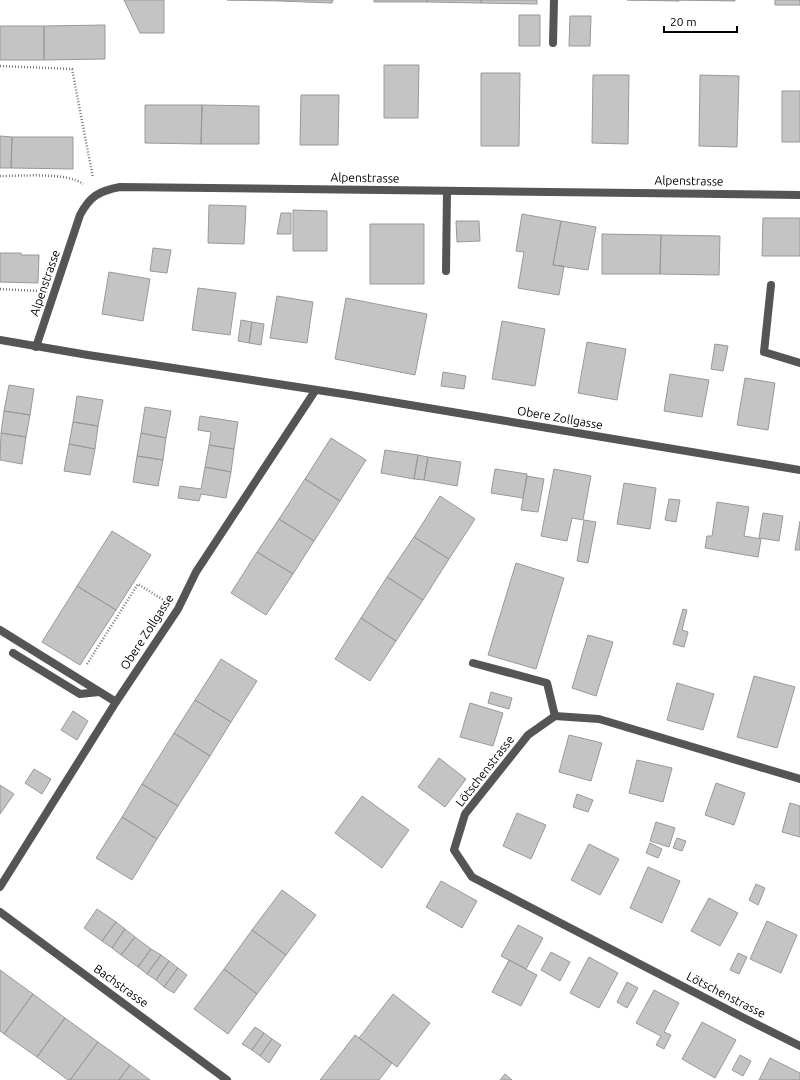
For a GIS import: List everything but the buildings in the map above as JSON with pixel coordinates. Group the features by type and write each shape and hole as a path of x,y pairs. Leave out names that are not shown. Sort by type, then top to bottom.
{"street":[{"path":"553,43 554,0"},
{"name":"Alpenstrasse","path":"36,347 80,215 86,204 96,194 108,189 120,187 800,195"},
{"path":"446,271 448,191"},
{"path":"771,285 764,352 800,363"},
{"name":"Obere Zollgasse","path":"0,340 36,347 350,395 800,470"},
{"name":"Obere Zollgasse","path":"0,887 116,702 178,609 196,572 316,390"},
{"path":"0,630 116,702"},
{"path":"13,653 80,694 100,692"},
{"path":"473,663 547,683 555,716 599,719 800,779"},
{"name":"Lötschenstrasse","path":"555,716 528,735 466,814 454,850 472,877 739,1016 800,1046"},
{"name":"Bachstrasse","path":"0,912 227,1080"}],"path":[{"path":"0,66 72,69 96,194"},
{"path":"0,176 59,176 80,182 96,194"},
{"path":"0,289 54,292"},
{"path":"78,678 138,584 178,609"}]}
